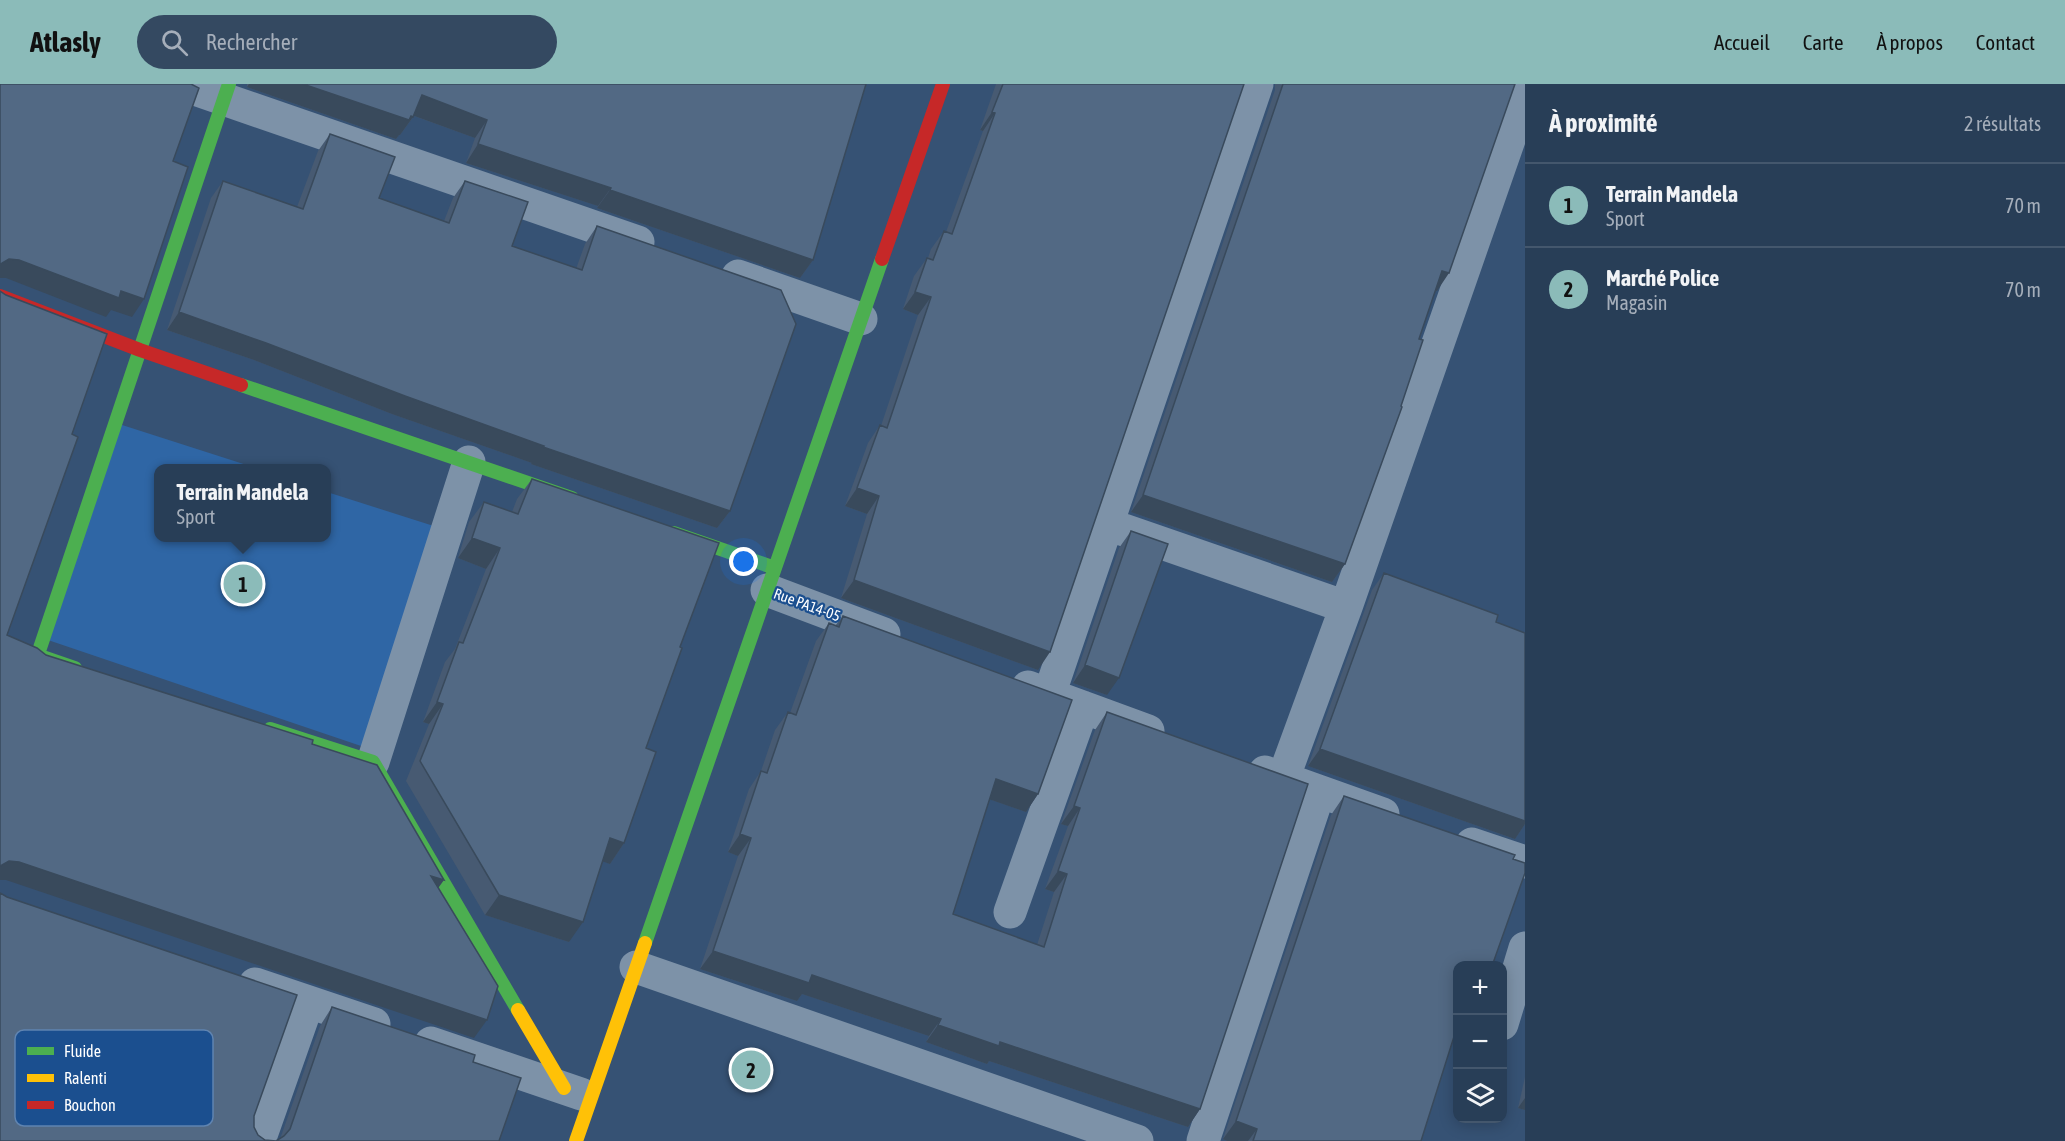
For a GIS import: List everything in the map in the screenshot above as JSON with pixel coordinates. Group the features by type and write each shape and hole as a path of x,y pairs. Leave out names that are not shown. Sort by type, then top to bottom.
{"street":[{"path":"180,84 226,91 671,253"},
{"path":"576,1141 578,1092 636,967 943,84"},
{"path":"1049,695 1257,84"},
{"path":"88,672 43,657 39,655 39,651 226,91"},
{"path":"1283,779 1512,173 1525,94"},
{"path":"705,265 861,319"},
{"path":"0,296 140,350 582,501"},
{"path":"373,762 469,462"},
{"path":"1107,524 1346,608"},
{"path":"661,529 771,579"},
{"name":"Rue PA14-05","path":"771,579 908,643"},
{"path":"1005,679 1172,739"},
{"path":"1010,912 1083,707"},
{"path":"259,726 373,762 578,1092"},
{"path":"1239,763 1406,821"},
{"path":"1203,1141 1319,792"},
{"path":"1449,836 1525,862"},
{"path":"1505,1015 1525,948"},
{"path":"636,967 1137,1141"},
{"path":"231,976 578,1092"},
{"path":"259,1141 308,1002"}],"shaded area":[{"path":"119,424 244,464 154,464 154,542 331,542 331,493 440,528 367,748 45,639"}],"building":[{"path":"0,84 191,84 199,88 173,161 188,167 144,299 121,291 119,298 19,260 9,259 0,265"},
{"path":"303,84 866,84 813,260 610,190 611,188 478,144 487,120 422,95 413,117 411,116 409,120"},
{"path":"1003,84 1244,84 1050,652 854,580 879,496 857,488 880,425 887,428 931,297 915,292 927,258 933,260 944,231 952,234"},
{"path":"1283,84 1515,84 1449,273 1442,271 1419,339 1423,340 1402,407 1345,564 1143,495"},
{"path":"330,134 395,157 379,198 449,223 465,181 528,202 512,246 582,270 597,226 781,290 796,324 730,511 543,447 179,312 223,181 303,209"},
{"path":"0,291 107,334 72,434 78,437 7,635 37,648 46,655 313,740 312,744 377,765 444,880 431,876 498,986 487,1020 19,862 9,861 0,866"},
{"path":"532,479 719,543 680,647 682,648 646,748 656,752 624,843 610,838 583,922 499,895 420,761 443,704 437,702 459,642 463,643 500,548 472,538 484,502 518,514"},
{"path":"1131,531 1168,544 1119,678 1085,665"},
{"path":"1384,573 1498,615 1496,622 1525,633 1525,821 1320,749"},
{"path":"843,616 1072,700 1038,794 996,779 953,914 1044,947 1067,874 1058,871 1080,808 1074,806 1107,712 1308,784 1200,1109 1000,1042 999,1046 938,1025 941,1019 812,975 809,983 713,951 751,838 740,834 761,771 767,773 788,712 796,715 829,623 839,627"},
{"path":"1344,796 1515,855 1513,859 1525,863 1525,873 1494,961 1453,961 1453,1040 1421,1141 1253,1141 1257,1129 1236,1121"},
{"path":"0,893 297,995 254,1116 254,1127 258,1135 265,1140 276,1141 0,1141"},
{"path":"332,1007 475,1055 473,1062 521,1078 499,1141 276,1141 290,1129"}],"traffic: fast":[{"path":"75,668 43,657 39,655 39,651 229,84"},
{"path":"645,943 882,259"},
{"path":"241,385 572,498"},
{"path":"674,533 775,568"},
{"path":"270,729 373,762 518,1010"}],"traffic: slow":[{"path":"576,1141 645,943"},
{"path":"518,1010 564,1088"}],"traffic: jam":[{"path":"882,259 943,84"},
{"path":"0,296 140,350 241,385"}],"place":[{"name":"Terrain Mandela","path":"243,584"},
{"name":"Marché Police","path":"751,1070"}]}
